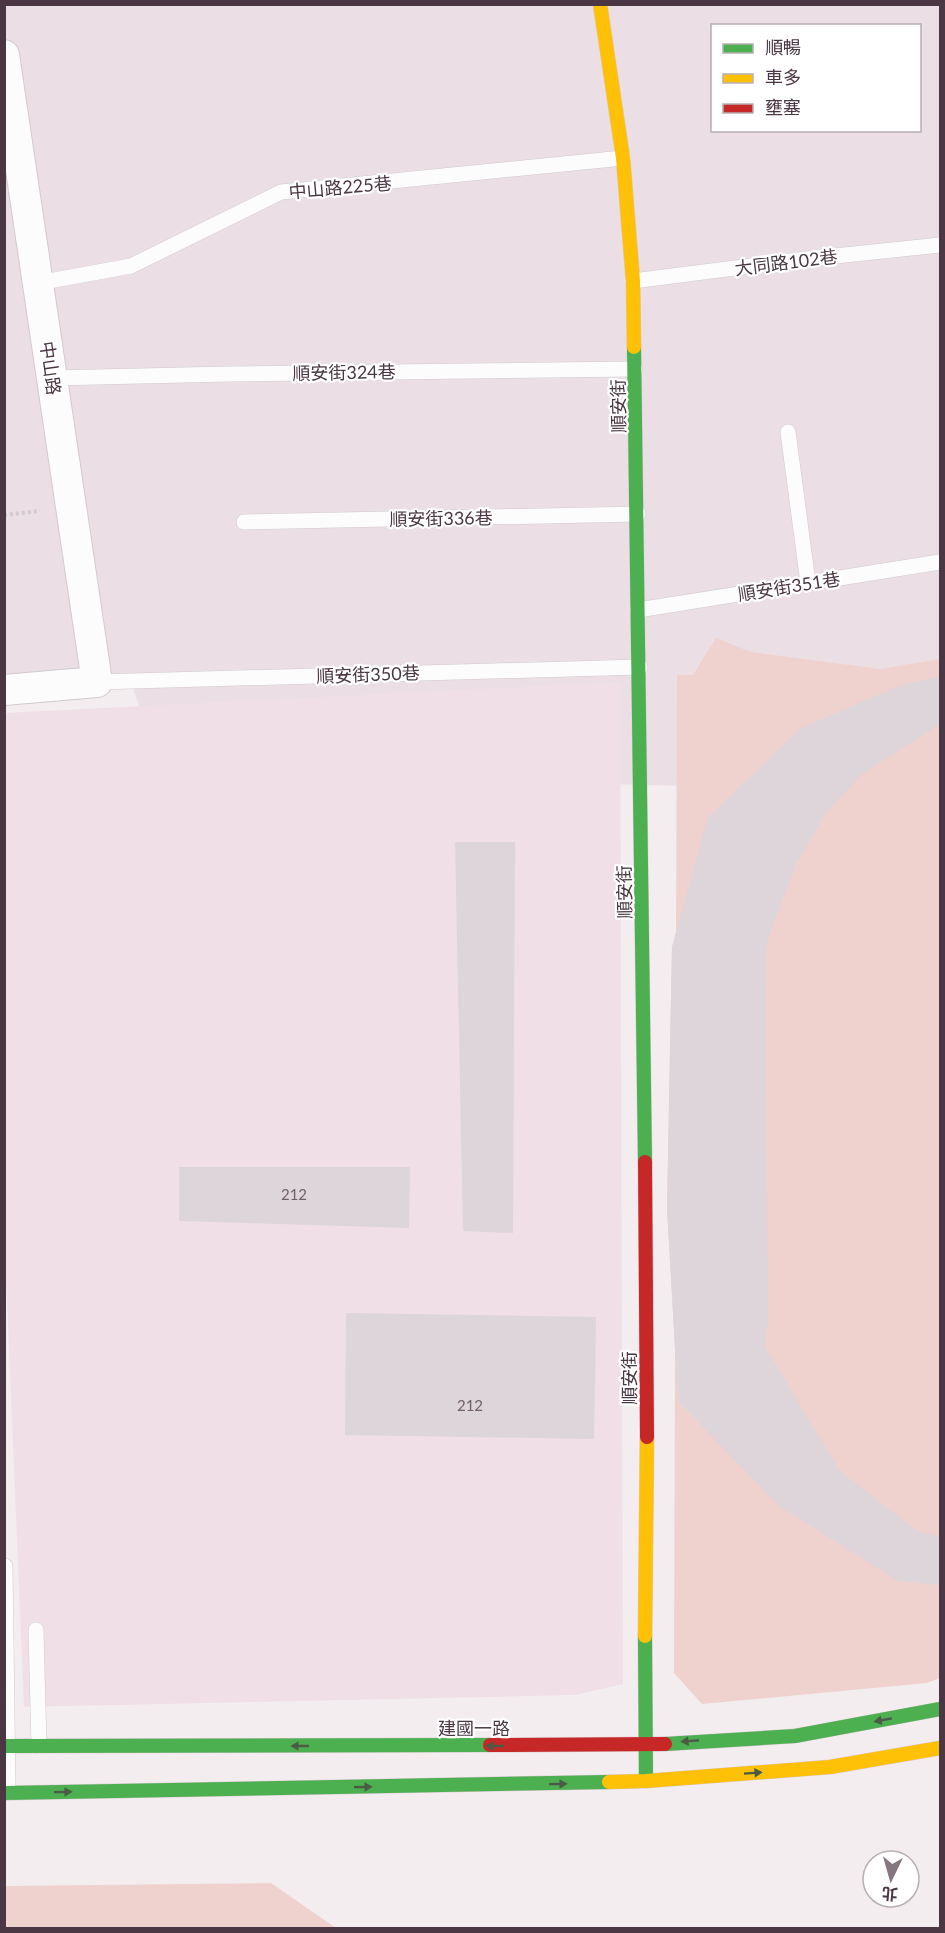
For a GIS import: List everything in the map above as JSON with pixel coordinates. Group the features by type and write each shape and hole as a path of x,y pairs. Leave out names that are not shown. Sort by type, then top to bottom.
{"street":[{"name":"順安街","path":"600,4 623,158 633,281 638,514 648,1392 644,1745 646,1781"},
{"name":"中山路","path":"4,55 97,682"},
{"path":"4,690 97,682"},
{"name":"建國一路","path":"5,1746 644,1745 795,1736 940,1709"},
{"path":"6,1793 646,1781 830,1767 940,1748"}],"lane":[{"name":"中山路225巷","path":"38,284 132,266 281,192 623,158"},
{"name":"大同路102巷","path":"633,281 940,245"},
{"name":"順安街324巷","path":"52,378 635,369"},
{"path":"788,432 808,583"},
{"name":"順安街336巷","path":"244,522 638,514"},
{"name":"順安街351巷","path":"638,610 940,562"},
{"name":"順安街350巷","path":"97,682 640,667"},
{"path":"5,1566 6,1793"},
{"path":"36,1630 39,1746"}],"path":[{"path":"4,515 71,507"}],"shaded area":[{"path":"4,5 940,5 940,684 688,786 163,773 130,680 5,680"},
{"path":"716,638 751,652 880,669 940,659 940,1678 927,1683 702,1704 674,1673 675,1349 667,1208 672,947 676,933 677,675 693,675"},
{"path":"620,682 623,1684 576,1695 24,1707 4,1231 4,713"},
{"path":"271,1883 336,1928 5,1928 5,1886"}],"building":[{"path":"940,677 940,724 861,775 825,814 795,866 767,942 768,1322 765,1347 839,1470 917,1531 940,1537 940,1585 898,1581 779,1506 678,1401 667,1208 672,947 708,817 801,728 901,685"},
{"path":"455,842 515,842 513,1233 463,1231"},
{"path":"179,1167 410,1167 409,1228 179,1221"},
{"path":"346,1313 596,1317 594,1439 345,1435"}],"traffic: fast":[{"path":"634,347 645,1162"},
{"path":"645,1636 646,1781"},
{"path":"665,1744 795,1736 940,1709"},
{"path":"4,1746 490,1745"},
{"path":"4,1793 609,1782"}],"traffic: slow":[{"path":"600,4 623,158 633,281 634,347"},
{"path":"645,1636 647,1437"},
{"path":"609,1782 830,1767 940,1748"}],"traffic: jam":[{"path":"645,1162 647,1437"},
{"path":"490,1745 665,1744"}]}
